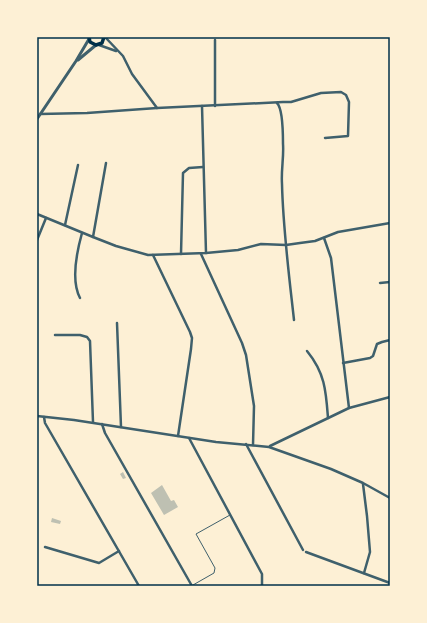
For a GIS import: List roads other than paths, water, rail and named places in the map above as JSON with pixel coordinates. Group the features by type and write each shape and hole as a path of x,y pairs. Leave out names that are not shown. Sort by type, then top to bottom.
{"main road":[{"path":"89,38 92,44 97,45 102,43 105,37"}],"street":[{"path":"105,37 126,61 132,74 157,108"},
{"path":"37,119 76,61 89,38"},
{"path":"215,40 215,106"},
{"path":"76,61 97,45 108,47 119,52"},
{"path":"40,114 87,113 157,108 291,102 321,93 341,92 346,95 349,102 348,136 325,138"},
{"path":"277,103 281,109 284,160 282,185 286,245 294,320"},
{"path":"202,106 206,254"},
{"path":"93,237 106,164"},
{"path":"65,225 78,165"},
{"path":"181,254 183,173 189,168 203,167"},
{"path":"37,214 93,237 141,253 153,255 206,254 238,250 261,244 286,245 315,241 338,232 390,223"},
{"path":"37,240 46,218"},
{"path":"80,298 77,293 75,276 82,233"},
{"path":"324,238 331,258 349,408"},
{"path":"201,254 242,343 246,355 254,410 253,445"},
{"path":"153,255 192,338 178,436"},
{"path":"380,283 390,282"},
{"path":"117,323 121,427"},
{"path":"55,335 80,335 86,337 90,341 93,422"},
{"path":"343,363 370,358 373,356 377,344 390,340"},
{"path":"307,352 318,366 323,380 328,418"},
{"path":"269,447 349,408 390,397"},
{"path":"37,416 93,422 216,442 269,447 332,469 363,483 390,498"},
{"path":"44,417 45,423 139,586"},
{"path":"102,424 104,433 191,586"},
{"path":"189,438 262,574 262,586"},
{"path":"246,444 305,551 390,583"},
{"path":"363,483 370,552 364,573"},
{"path":"45,547 99,563 119,551"}],"lane":[{"path":"191,586 214,573 215,568 196,534 230,515"}]}
